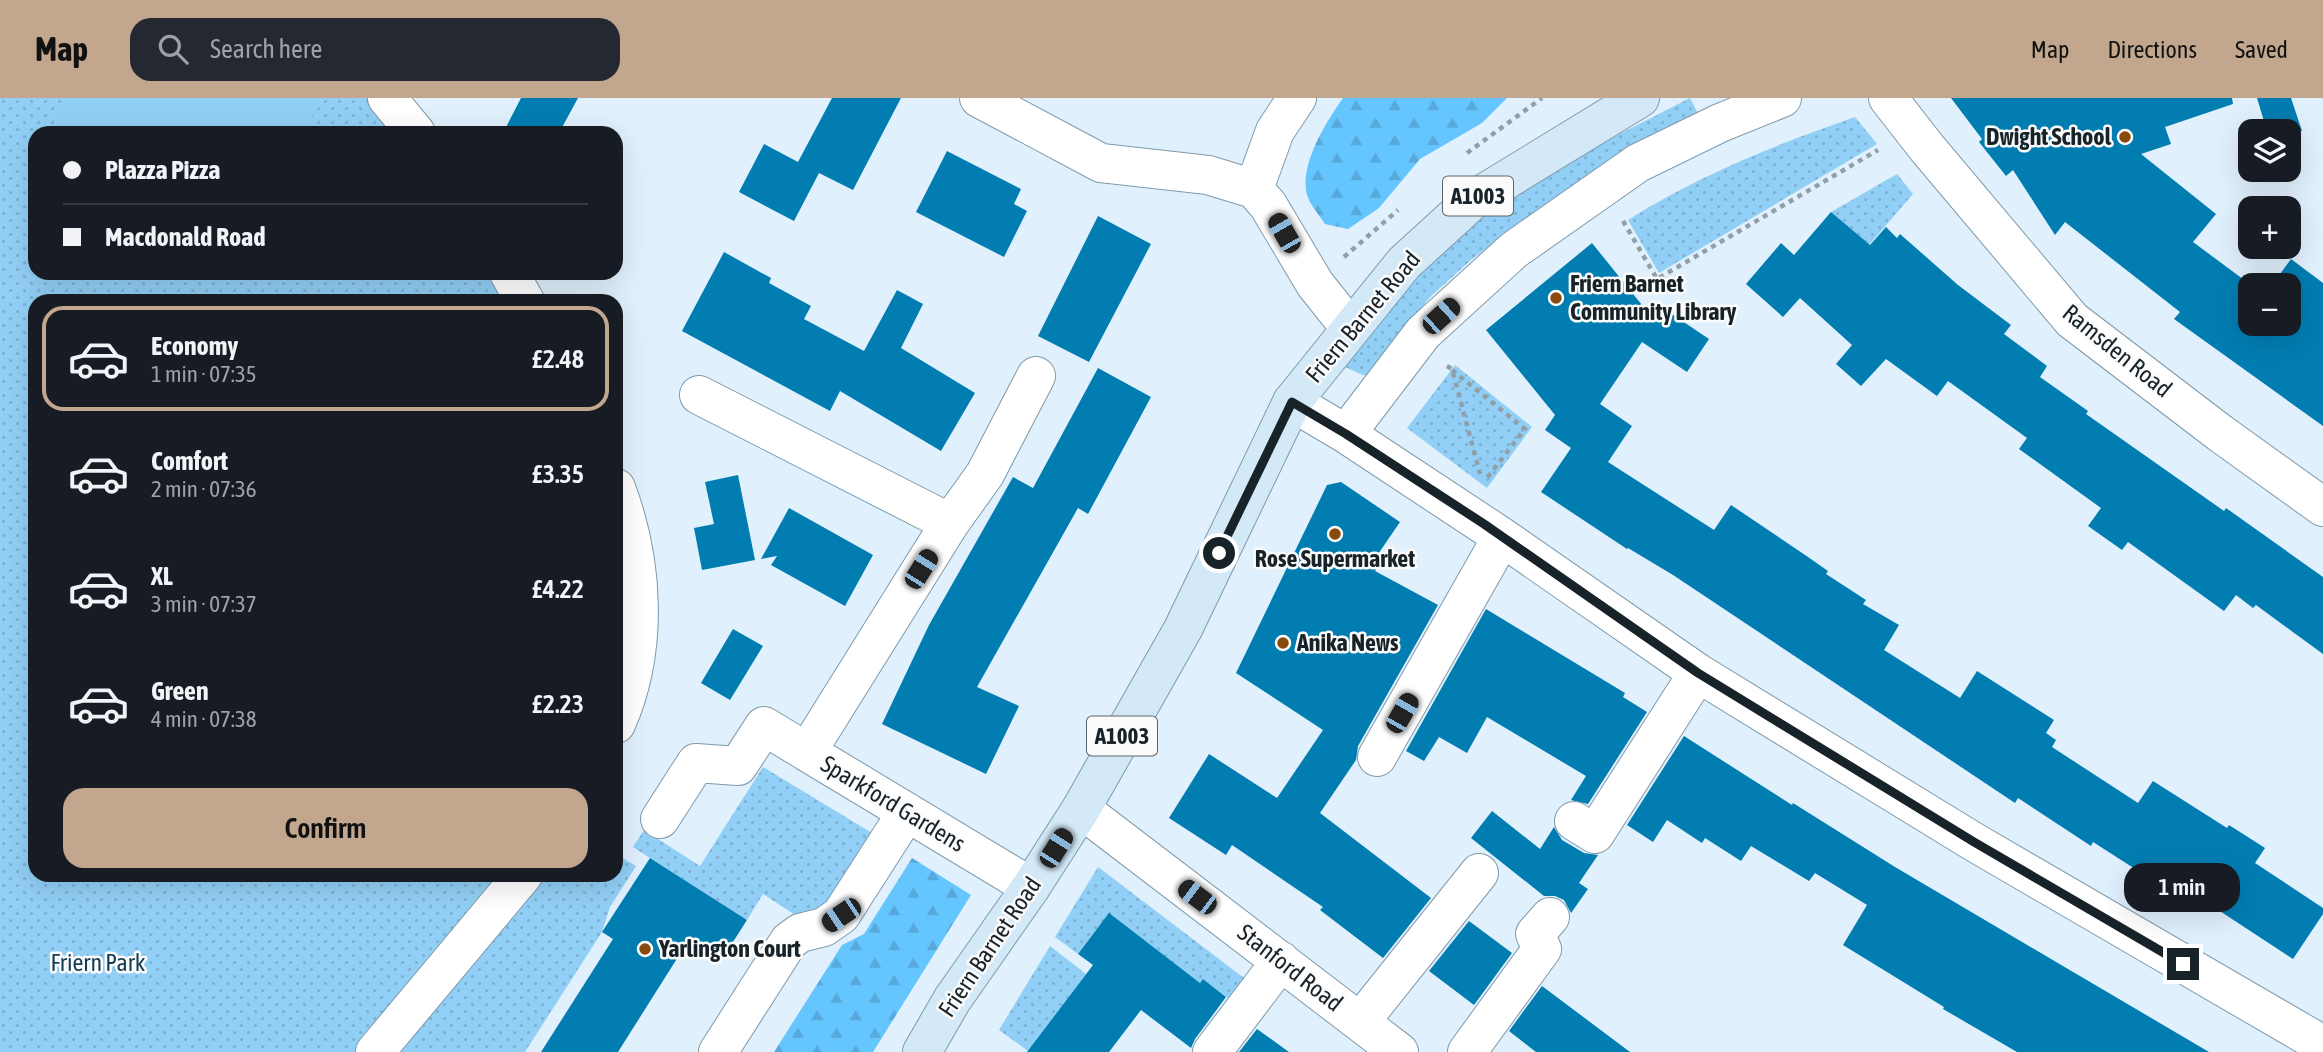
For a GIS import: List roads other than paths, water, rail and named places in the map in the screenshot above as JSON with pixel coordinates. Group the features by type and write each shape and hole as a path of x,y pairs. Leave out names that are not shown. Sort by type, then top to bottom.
{"main road":[{"name":"Friern Barnet Road","path":"922,1052 952,1000 1031,887 1081,809 1183,629 1292,402 1404,263 1473,200 1637,99"}],"street":[{"path":"387,98 410,126"},
{"path":"979,98 1101,163 1208,175 1254,189 1268,205 1315,284 1350,328"},
{"path":"1254,189 1275,131 1297,98"},
{"path":"1346,434 1417,341 1514,250 1637,163 1720,123 1782,98"},
{"name":"Ramsden Road","path":"1888,98 2072,320 2220,433 2323,507"},
{"name":"Sparkford Gardens","path":"1031,887 807,752 950,523 985,474 1036,376"},
{"path":"699,395 950,523"},
{"path":"1292,402 1346,434 1502,537 1698,673 1974,842 2323,1045"},
{"path":"623,509 631,534 636,567 639,623 634,665 623,708"},
{"path":"1377,757 1502,537"},
{"path":"1574,821 1595,834 1698,673"},
{"path":"660,819 696,764 738,766 764,726 807,752"},
{"name":"Stanford Road","path":"1081,809 1399,1052"},
{"path":"718,1052 789,941 800,933 824,927 841,915 907,812"},
{"path":"1360,1022 1479,873"},
{"path":"375,1052 517,882"},
{"path":"1467,1052 1542,949 1535,934 1550,917"},
{"path":"1212,1052 1281,961"}],"place":[{"name":"Dwight School","path":"2125,137"},
{"name":"Friern Barnet Community Library","path":"1556,298"},
{"name":"Rose Supermarket","path":"1335,534"},
{"name":"Anika News","path":"1283,643"},
{"name":"Yarlington Court","path":"645,949"}],"park label":[{"name":"Friern Park","path":"98,963"}]}
